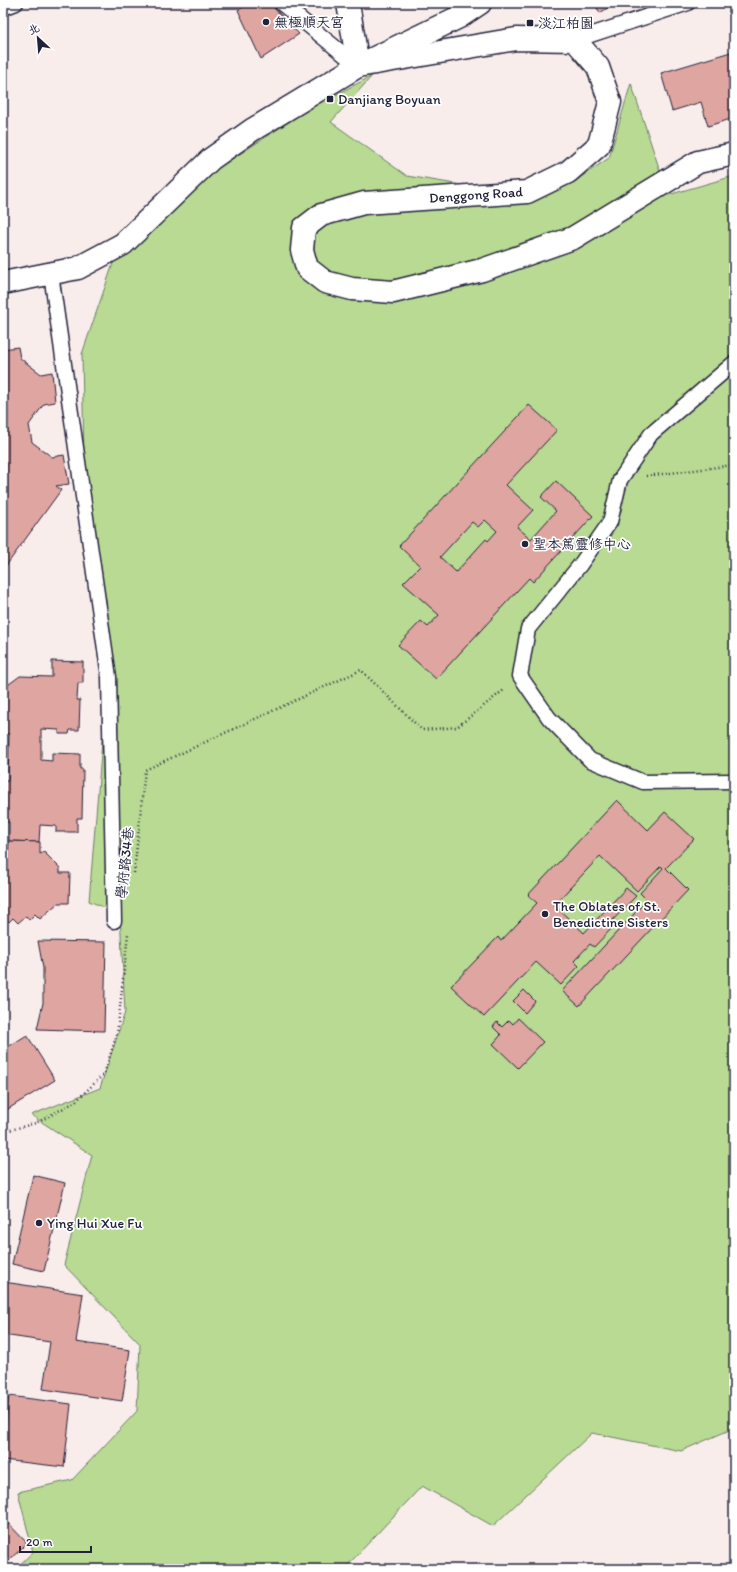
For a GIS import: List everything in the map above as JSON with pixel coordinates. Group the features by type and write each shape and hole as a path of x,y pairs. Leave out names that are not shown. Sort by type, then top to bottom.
{"street":[{"path":"348,3 358,66"},
{"path":"3,282 78,268 122,244 211,159 252,130 358,66 463,10 480,3"},
{"path":"358,66 516,39 575,40"},
{"name":"Denggong Road","path":"575,40 598,67 610,102 599,144 568,172 527,192 364,203 321,215 304,228 302,250 307,268 325,282 352,289 393,292 482,270 573,238 698,162 734,154"}],"lane":[{"path":"3,8 16,3"},
{"path":"281,3 358,66"},
{"path":"575,40 688,3"},
{"path":"51,274 109,676 114,921"},
{"path":"734,363 651,434 620,480 610,522 580,565 528,629 520,676 549,718 590,760 643,782 734,781"}],"path":[{"path":"620,480 734,465"},
{"name":"學府路34巷","path":"134,879 145,770 361,670 422,730 457,727 520,676"},
{"path":"3,1132 36,1123 75,1102 104,1074 117,1034 128,933"}],"green space":[{"path":"372,76 331,122 407,176 529,196 572,183 609,158 631,83 668,195 734,176 734,1428 681,1451 592,1433 493,1526 422,1486 344,1569 15,1569 33,1552 18,1492 72,1480 137,1411 140,1344 64,1265 92,1155 31,1115 100,1088 125,1012 120,914 89,901 110,643 84,460 82,354 115,258 212,172 312,107"}],"building":[{"name":"無極順天宮","path":"251,3 269,3 299,34 261,59 238,10"},
{"path":"594,3 615,3 600,13"},
{"path":"734,17 734,27 731,28 728,19"},
{"path":"734,51 734,118 708,126 701,102 672,111 661,73"},
{"path":"18,347 20,358 41,374 52,372 55,402 44,404 29,425 32,442 52,457 64,455 69,484 56,486 61,490 3,570 3,511 6,507 3,505 3,349"},
{"name":"聖本篤靈修中心","path":"529,405 557,430 506,485 533,510 517,527 531,539 556,511 541,497 556,481 593,516 533,582 529,578 436,679 398,645 421,621 428,627 439,615 403,583 420,566 399,546","holes":["485,520 497,531 488,541 486,539 456,572 440,557 472,522 478,527"]},
{"path":"52,661 83,662 83,683 78,683 77,700 80,700 79,730 70,730 69,734 59,734 59,730 41,729 41,760 52,761 52,753 80,754 80,769 83,769 82,818 77,818 77,832 56,832 56,826 40,825 39,842 9,841 9,822 5,822 6,808 3,808 3,781 8,781 9,734 3,733 3,701 5,701 5,687 20,676 52,677"},
{"name":"The Oblates of St. Benedictine Sisters","path":"617,800 648,830 665,812 694,839 666,868 688,890 579,1006 562,991 647,900 640,893 663,868 661,866 637,891 600,856 554,905 584,933 626,888 636,896 609,924 613,927 594,947 590,944 574,961 579,966 561,985 536,962 484,1017 451,986 498,937 501,941 537,903 528,895"},
{"path":"9,841 40,842 40,854 44,852 60,868 60,873 70,873 69,903 58,903 40,919 35,914 29,920 26,916 18,923 13,918 9,922 3,916 3,857 8,852"},
{"path":"38,941 106,942 104,1031 37,1029 43,1003 43,968"},
{"path":"524,990 535,1001 525,1013 513,1001"},
{"path":"518,1018 543,1042 518,1068 493,1044 501,1035 493,1027 497,1022 502,1027 509,1020 513,1024"},
{"path":"27,1035 55,1080 3,1112 3,1050"},
{"name":"Ying Hui Xue Fu","path":"33,1175 65,1183 44,1271 12,1264"},
{"path":"4,1282 83,1294 76,1342 130,1350 122,1401 43,1389 50,1342 3,1335"},
{"path":"9,1396 71,1404 64,1467 3,1460 3,1446"},
{"path":"3,1518 27,1543 3,1566"}],"place":[{"name":"無極順天宮","path":"266,22"},
{"name":"淡江柏園","path":"530,23"},
{"name":"Danjiang Boyuan","path":"330,99"},
{"name":"聖本篤靈修中心","path":"525,544"},
{"name":"The Oblates of St. Benedictine Sisters","path":"545,914"},
{"name":"Ying Hui Xue Fu","path":"39,1223"}]}
